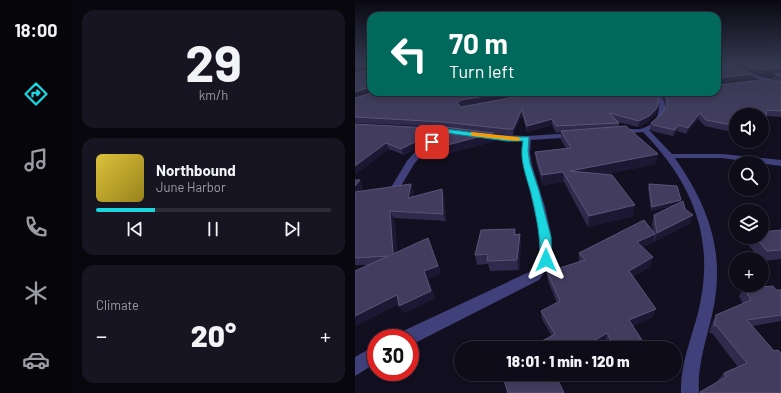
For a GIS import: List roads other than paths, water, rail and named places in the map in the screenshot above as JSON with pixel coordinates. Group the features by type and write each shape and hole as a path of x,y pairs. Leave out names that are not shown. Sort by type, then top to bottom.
{"street":[{"path":"754,82 766,80"},
{"path":"769,80 781,85"},
{"path":"609,133 645,130 650,127 663,109 660,96"},
{"path":"414,130 459,132"},
{"path":"645,130 669,156 691,191 704,220 711,242 712,270 707,305 689,380 690,393"},
{"path":"395,189 419,153 445,131"},
{"path":"472,134 507,139 579,135"},
{"path":"419,332 534,276 546,260 546,237 535,191 526,164 525,151 527,139"},
{"path":"669,156 722,156 781,163"},
{"path":"355,367 367,360"}]}
